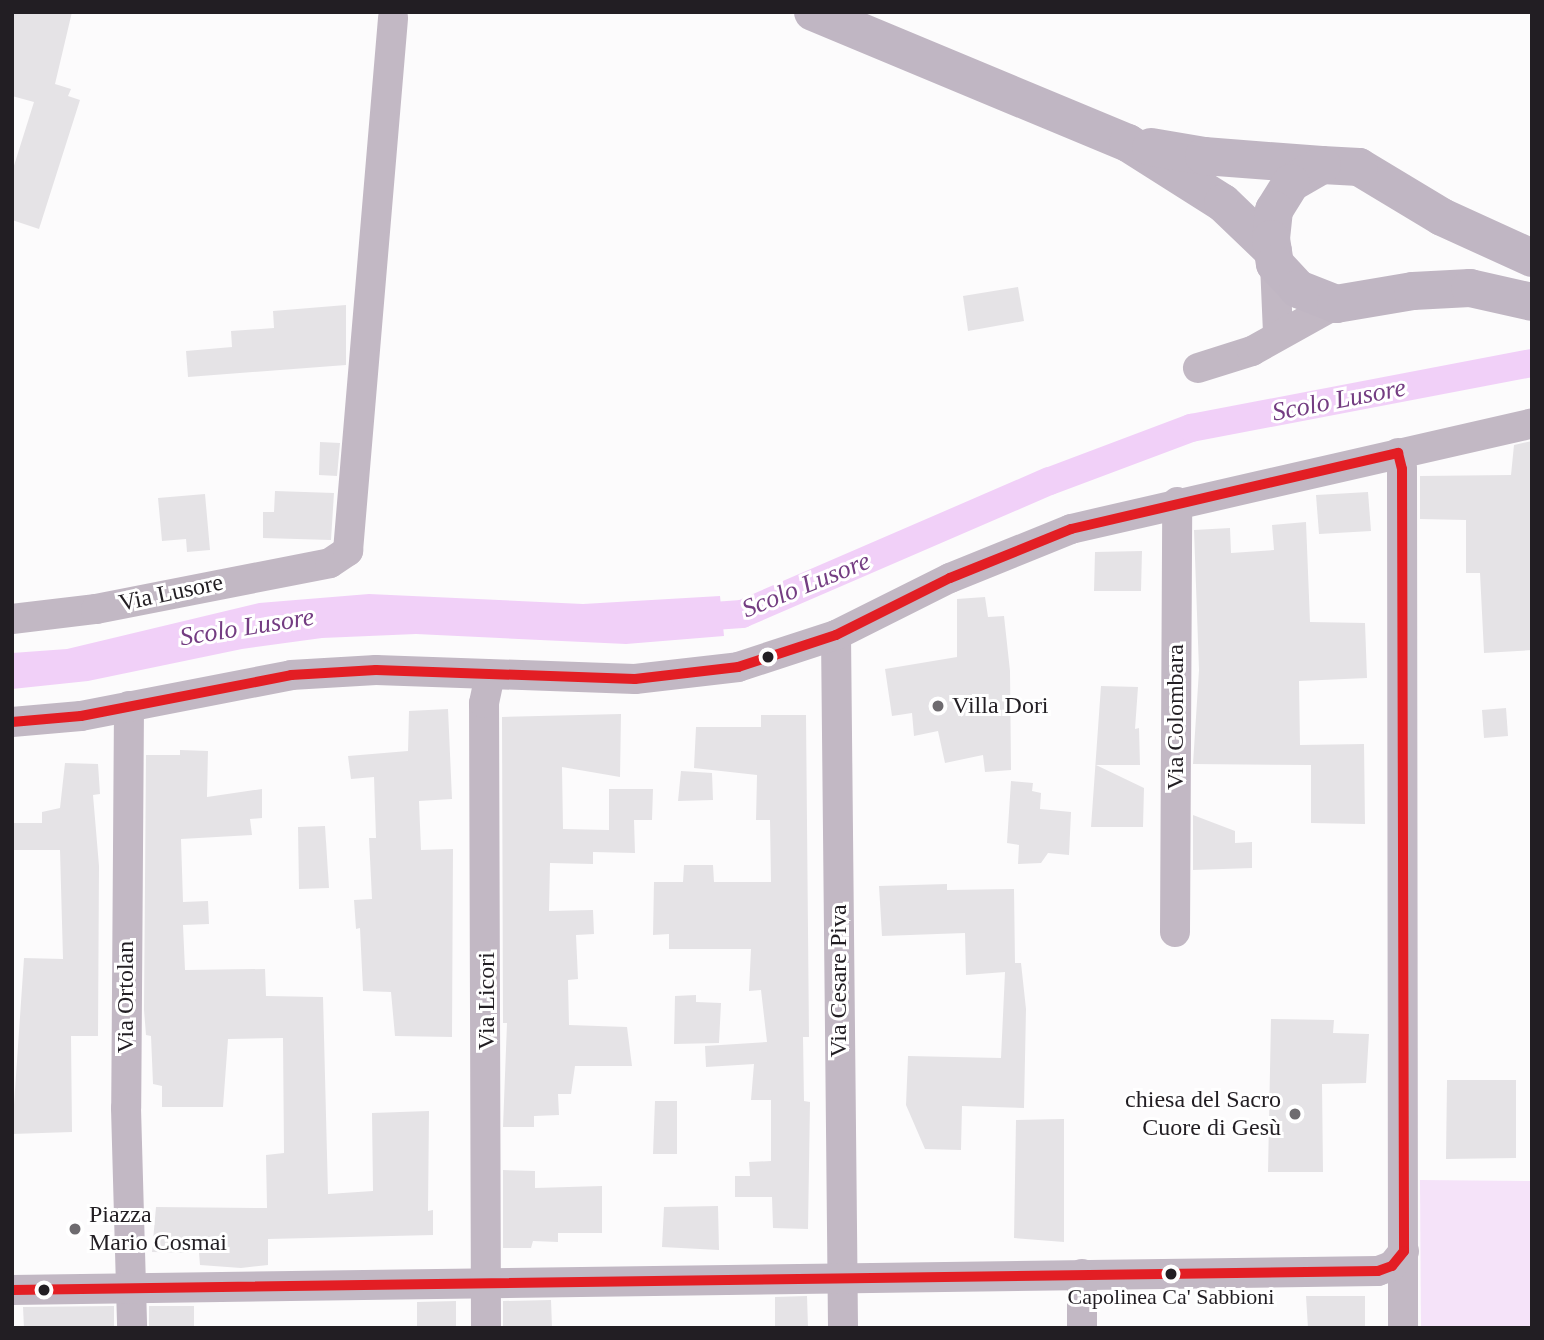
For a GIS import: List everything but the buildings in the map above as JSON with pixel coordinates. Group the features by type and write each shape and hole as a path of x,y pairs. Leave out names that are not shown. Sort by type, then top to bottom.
{"main road":[{"path":"813,12 1128,142 1223,203 1274,257 1298,289 1336,304 1413,291 1470,288 1531,301"},
{"path":"1128,142 1204,156 1359,167 1442,216 1532,258"},
{"path":"1274,257 1274,210 1291,183 1322,166"}],"street":[{"name":"Via Lusore","path":"12,619 96,609 330,563 348,551 393,18"},
{"path":"1274,257 1278,333"},
{"path":"1198,368 1237,358 1278,333 1336,304"},
{"path":"12,722 129,706 291,675 376,670 580,680 687,676 750,664 836,635 1022,548 1072,529 1177,502 1532,423"},
{"path":"1398,453 1402,469 1403,1328"},
{"name":"Via Colombara","path":"1175,932 1177,502"},
{"name":"Via Cesare Piva","path":"836,635 843,1328"},
{"name":"Via Licori","path":"486,1328 484,703 490,675"},
{"name":"Via Ortolan","path":"129,706 126,1108 132,1328"},
{"path":"12,1290 486,1286 1378,1271 1392,1266 1404,1251"},
{"path":"1082,1274 1082,1328"}],"shaded area":[{"path":"1420,1180 1532,1181 1532,1328 1421,1328"}],"water":[{"path":"369,594 583,604 720,596 724,636 626,644 416,634 322,638 242,649 88,681 12,689 12,653 67,649 259,603"}],"waterway":[{"name":"Scolo Lusore","path":"685,618 742,614 1050,481 1191,428 1532,363"}],"transit line":[{"path":"1398,453 1402,469 1404,1251"},
{"path":"12,722 81,716 291,675 376,670 635,679 738,667 836,635 950,578 1071,529 1398,453"},
{"path":"12,1290 1378,1271 1392,1266 1404,1251"}],"place":[{"name":"Villa Dori","path":"938,706"},
{"name":"chiesa del Sacro Cuore di Gesù","path":"1295,1114"},
{"name":"Piazza Mario Cosmai","path":"75,1229"},
{"name":"Capolinea Ca' Sabbioni","path":"1171,1274"}]}
